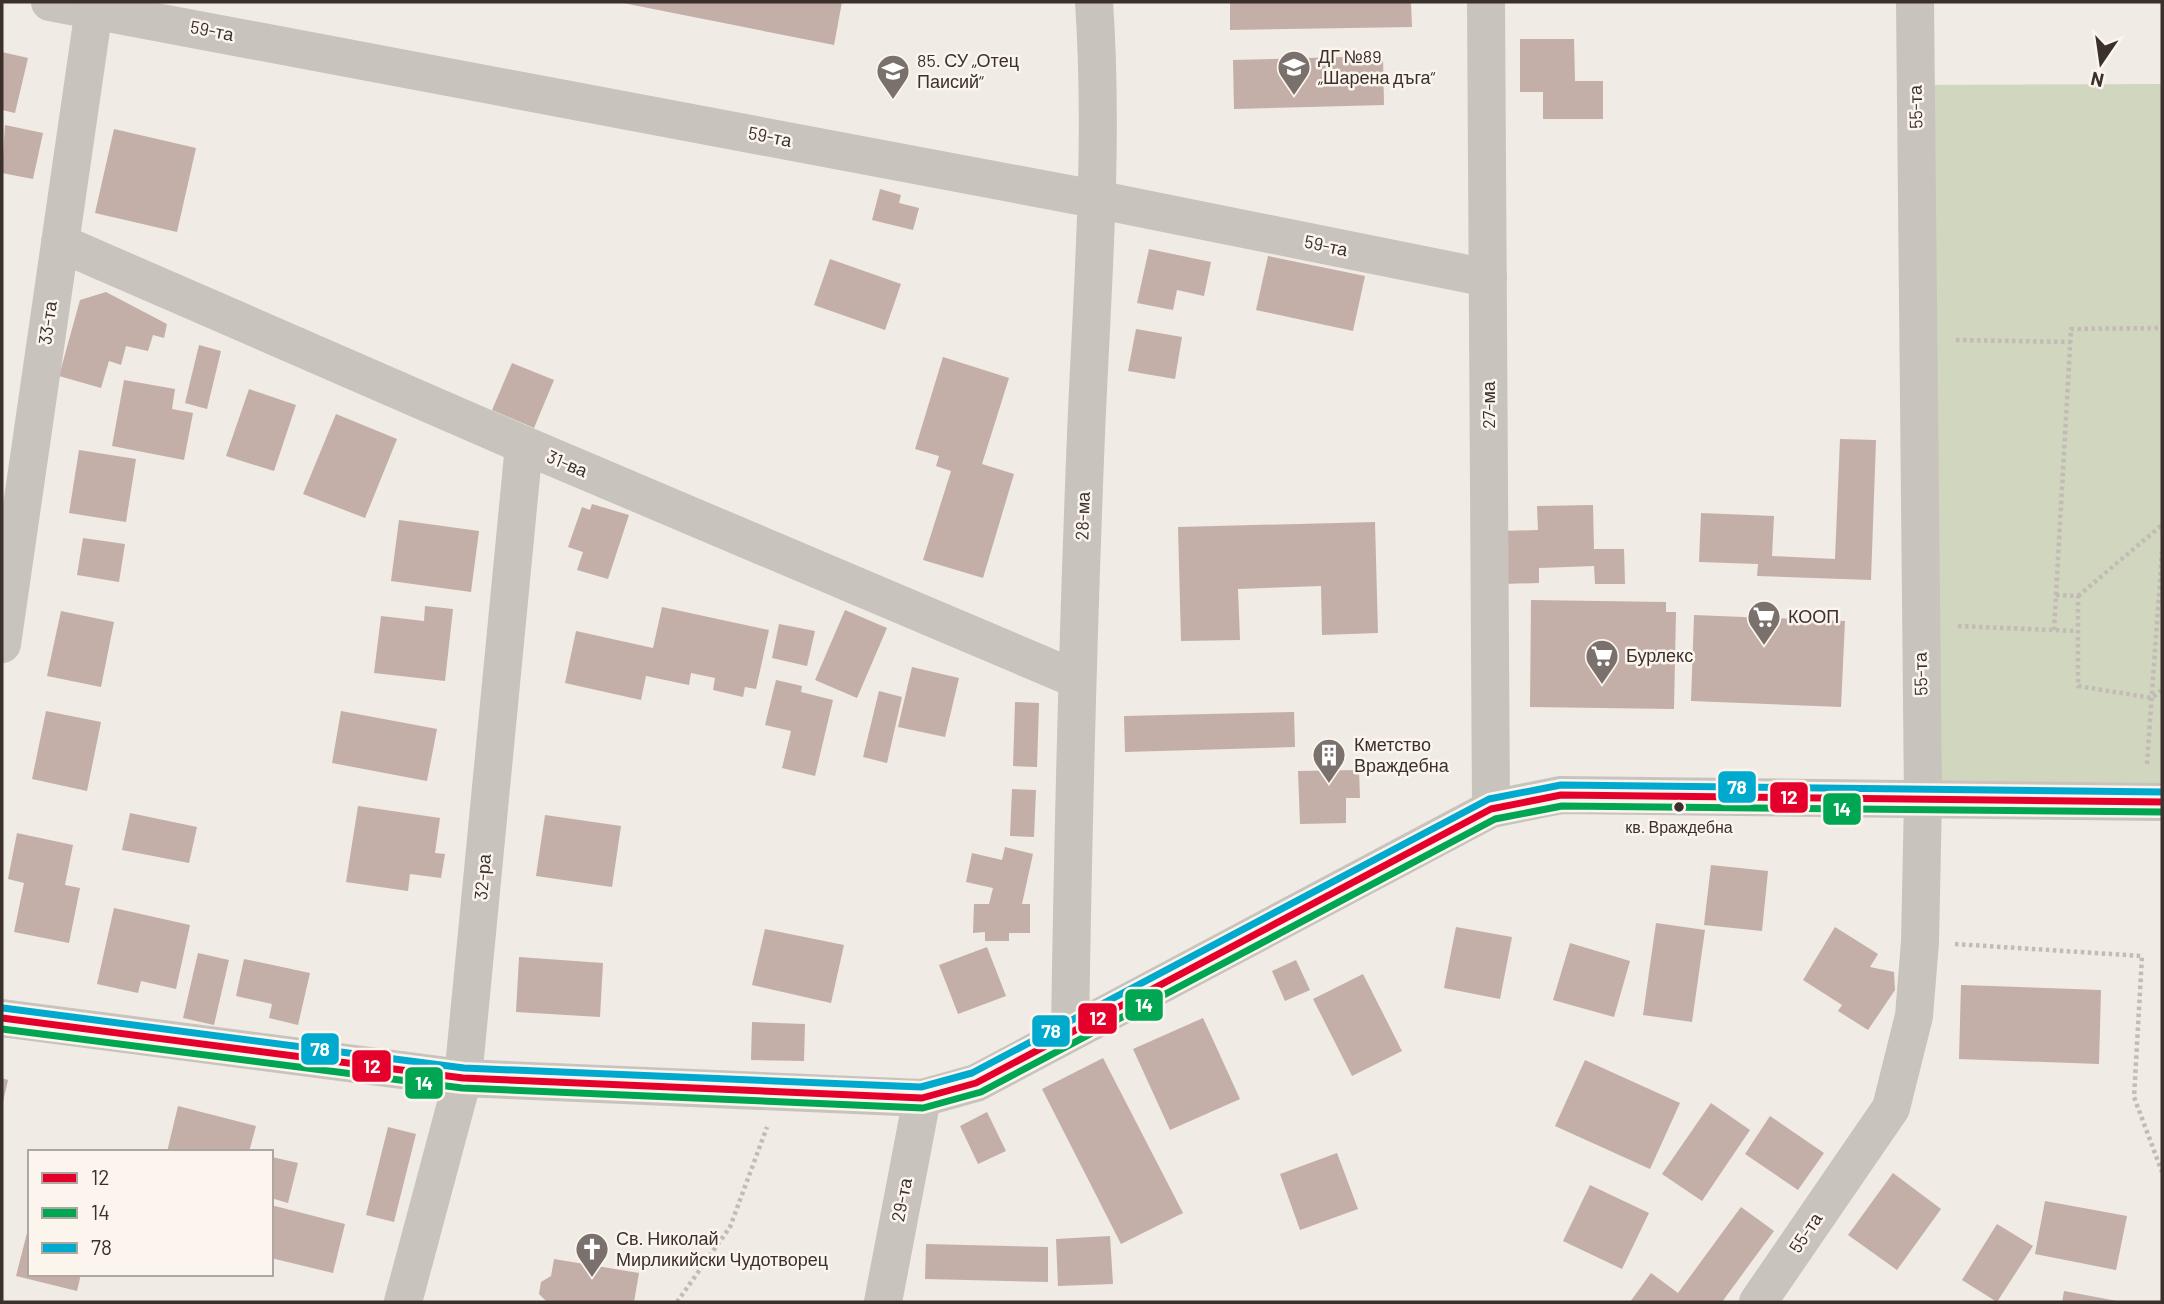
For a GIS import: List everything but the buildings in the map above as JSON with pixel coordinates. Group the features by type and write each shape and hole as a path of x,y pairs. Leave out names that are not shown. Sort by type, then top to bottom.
{"street":[{"name":"59-та","path":"50,2 94,5 1488,278"},
{"name":"28-ма","path":"1070,1031 1076,679 1095,199 1097,49 1094,2"},
{"name":"27-ма","path":"1486,2 1491,809"},
{"name":"55-та","path":"1758,1302 1891,1108 1914,1016 1920,942 1923,799 1915,2"},
{"name":"33-та","path":"2,644 94,5"},
{"name":"31-ва","path":"60,243 524,446 1076,679"},
{"name":"32-ра","path":"403,1302 463,1077 524,446"},
{"path":"2,1018 463,1077 922,1098 976,1083 1491,809 1561,794 2153,802"},
{"name":"29-та","path":"883,1302 922,1098"}],"path":[{"path":"2054,630 2071,329 2162,328"},
{"path":"1918,339 2071,342"},
{"path":"2056,595 2078,596 2162,525"},
{"path":"2153,802 2152,698 2162,552"},
{"path":"2078,596 2078,686 2152,698 2162,690"},
{"path":"1921,625 2076,631"},
{"path":"1920,942 2142,956 2134,1097 2162,1172"},
{"path":"677,1302 730,1227 767,1129 770,1091"}],"green space":[{"path":"2162,84 2162,802 1923,799 1916,85"}],"transit line":[{"name":"78","path":"3,1008 464,1068 921,1087 972,1073 1489,799 1561,785 2162,792"},
{"name":"12","path":"2,1018 463,1078 922,1098 976,1083 1491,809 1561,795 2162,802"},
{"name":"14","path":"2,1029 462,1088 923,1108 981,1092 1495,819 1562,806 2162,812"}],"place":[{"name":"ДГ №89 „Шарена дъга“","path":"1294,97"},
{"name":"85. СУ „Отец Паисий“","path":"893,101"},
{"name":"КООП","path":"1764,647"},
{"name":"Бурлекс","path":"1602,686"},
{"name":"Кметство Враждебна","path":"1329,785"},
{"name":"кв. Враждебна","path":"1679,807"},
{"name":"Св. Николай Мирликийски Чудотворец","path":"592,1279"}]}
